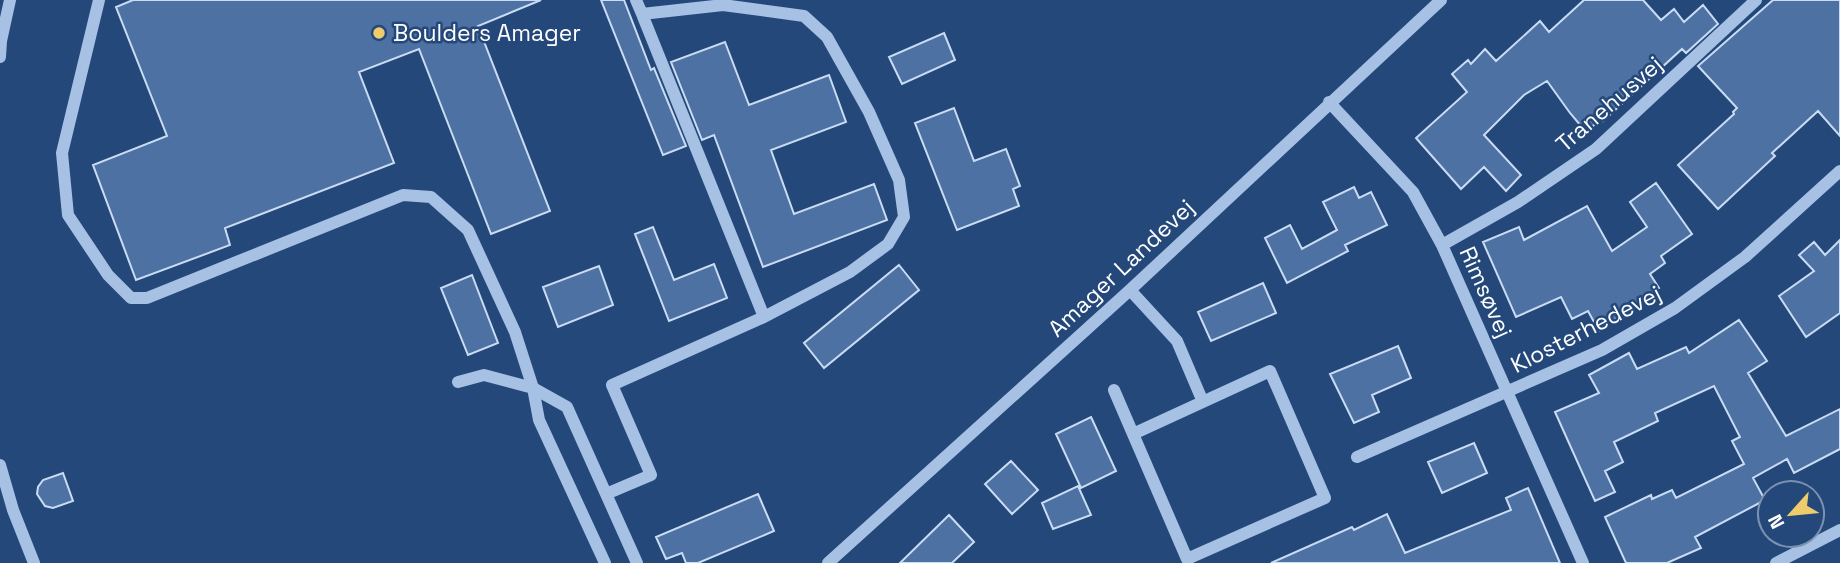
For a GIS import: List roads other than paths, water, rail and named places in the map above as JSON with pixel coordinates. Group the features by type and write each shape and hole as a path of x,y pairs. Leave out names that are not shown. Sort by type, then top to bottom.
{"street":[{"path":"0,57 10,0"},
{"path":"99,0 62,153 68,215 108,275 131,298 147,299 403,195 431,197 468,230 515,332 533,388 539,420 605,563"},
{"path":"636,0 764,317"},
{"name":"Amager Landevej","path":"828,563 1130,290 1441,0"},
{"name":"Tranehusvej","path":"1442,244 1518,202 1595,149 1756,0"},
{"path":"606,494 651,475 612,385 764,317 850,272 887,244 904,217 899,180 869,112 827,37 804,16 723,5 642,14"},
{"name":"Rimsøvej","path":"1329,102 1413,192 1442,244 1583,563"},
{"name":"Klosterhedevej","path":"1357,457 1602,350 1675,309 1745,257 1840,171"},
{"path":"1130,290 1177,341 1203,402"},
{"path":"1114,390 1133,434 1187,559 1325,498 1270,371 1133,434"},
{"path":"458,382 484,375 533,388 567,407 638,563"},
{"path":"0,465 13,510 34,563"},
{"path":"1776,563 1840,530"}],"place":[{"name":"Boulders Amager","path":"379,33"}]}
